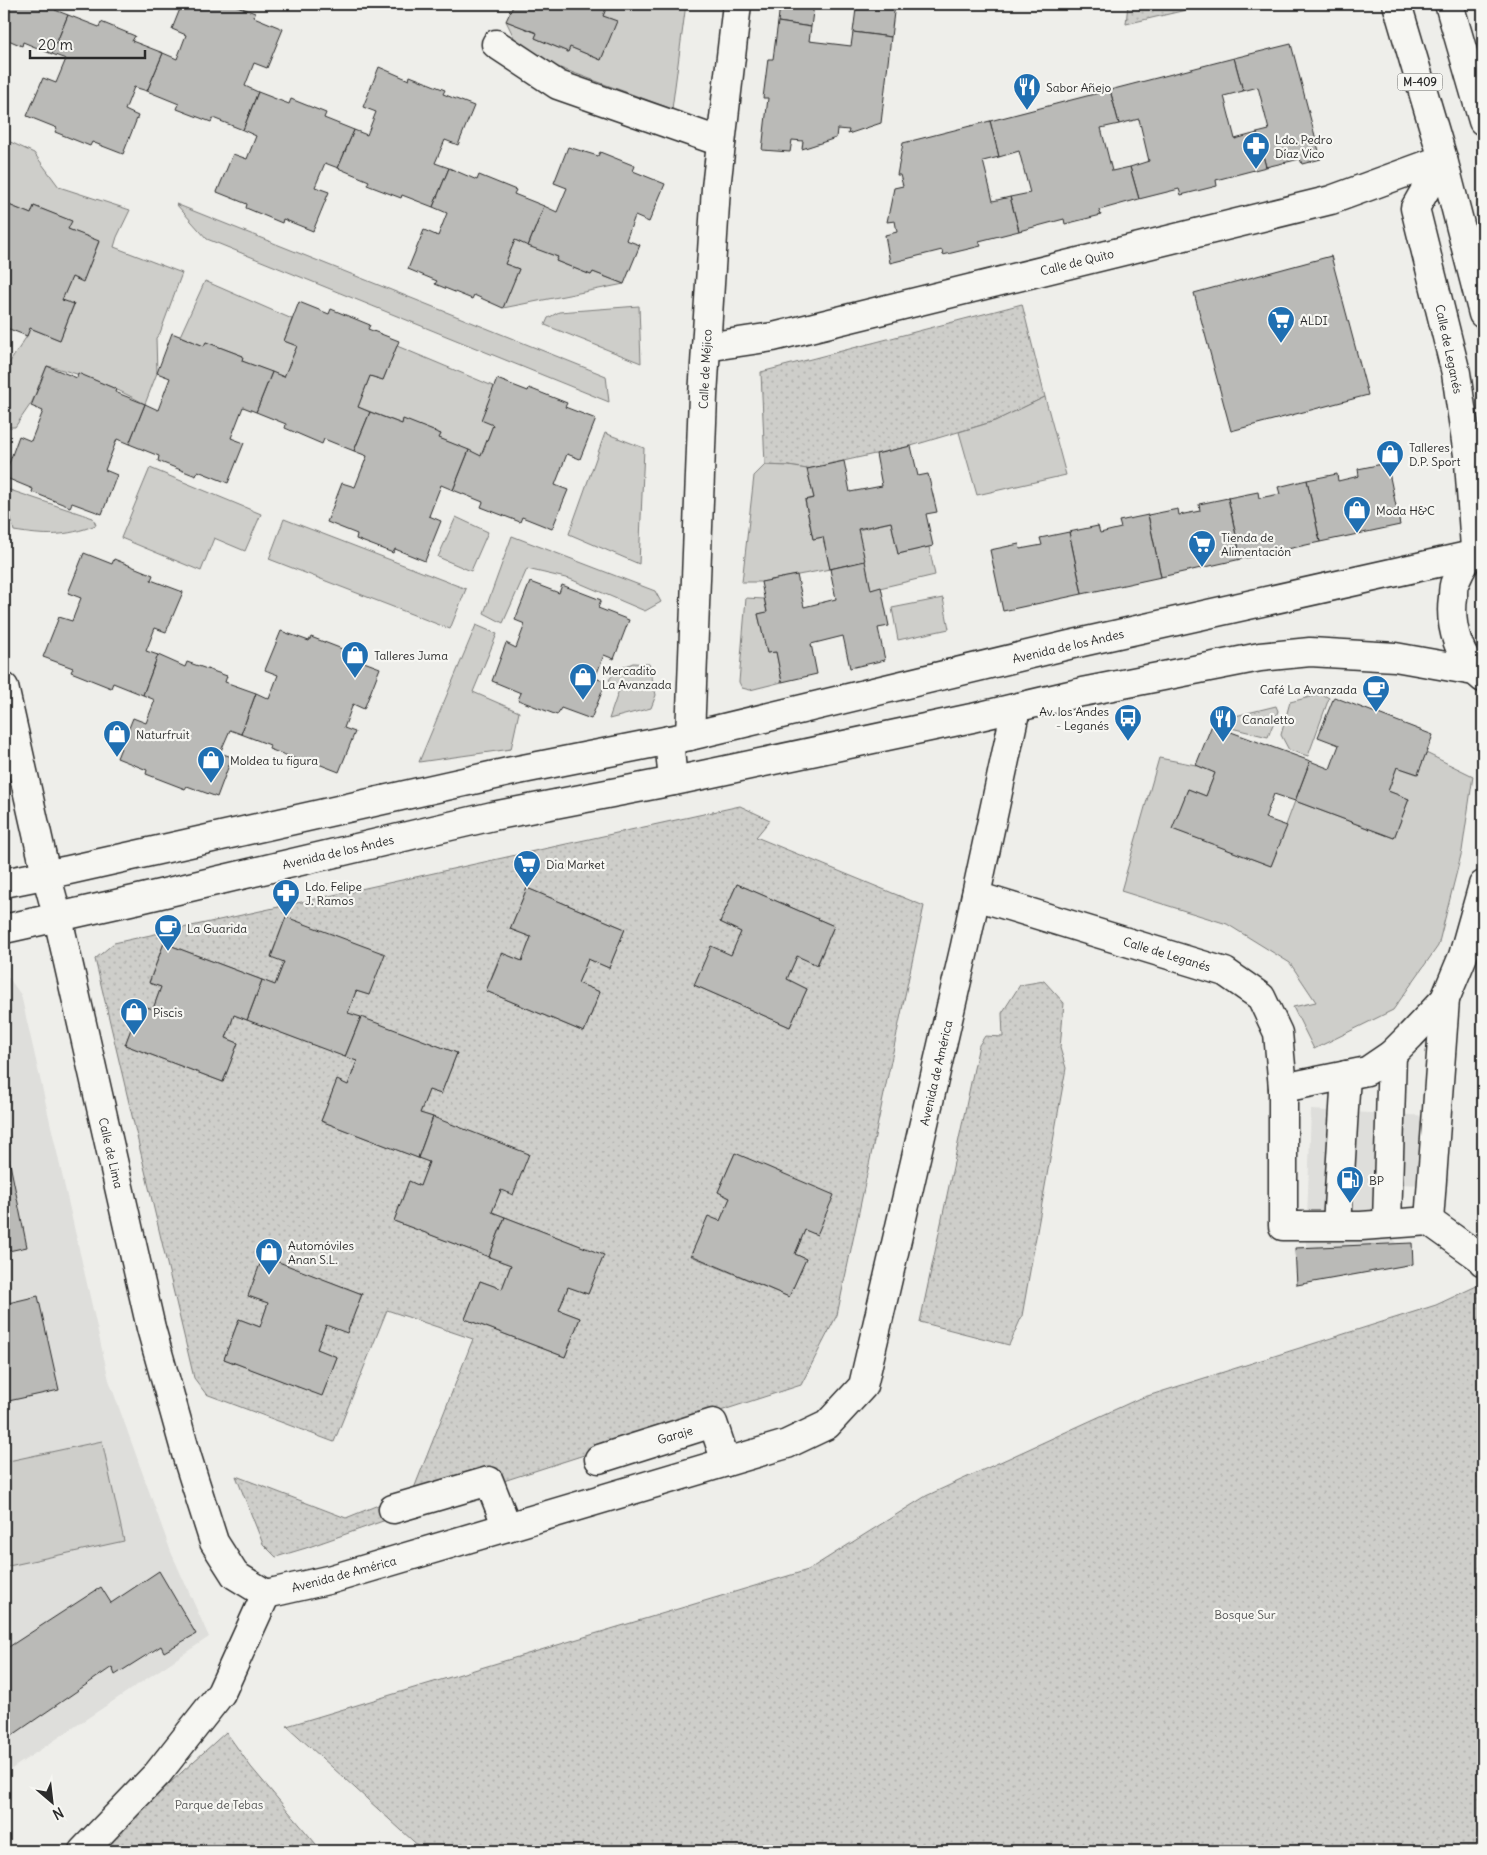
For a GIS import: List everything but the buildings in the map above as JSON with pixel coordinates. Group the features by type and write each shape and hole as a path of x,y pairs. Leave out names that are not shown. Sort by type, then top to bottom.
{"main road":[{"name":"Calle de Méjico","path":"680,738 716,188 737,4"},
{"name":"M-409","path":"1397,4 1443,160 1483,314"},
{"path":"1449,4 1483,121"},
{"path":"496,44 558,85 721,142"},
{"name":"Calle de Quito","path":"706,347 774,337 1331,200 1443,160"},
{"name":"Calle de Leganés","path":"1443,160 1415,208 1456,373 1469,462 1476,548"},
{"path":"1476,548 1454,584 1451,614 1458,644 1479,674"},
{"name":"Avenida de los Andes","path":"4,883 513,770 680,738 1476,548"},
{"name":"Avenida de los Andes","path":"4,929 493,816 672,781 1016,708 1082,692 1260,657 1310,652 1396,657 1479,674"},
{"name":"Calle de Lima","path":"4,686 151,1328 174,1412 214,1542 236,1575 266,1594"},
{"name":"Avenida de América","path":"266,1594 332,1579 788,1444 827,1425 863,1386 976,896 1016,708"},
{"path":"672,781 680,738"},
{"path":"1429,1221 1445,999 1463,956 1483,885"},
{"name":"Calle de Leganés","path":"976,896 1224,972 1261,997 1278,1033 1283,1088 1282,1226 1337,1225"},
{"path":"1283,1088 1368,1071 1392,1054 1445,999"},
{"path":"1387,1223 1392,1054"},
{"path":"1346,1075 1337,1225 1361,1226 1429,1221 1482,1259 1483,1262"},
{"name":"Garaje","path":"599,1459 713,1423 726,1462"},
{"path":"392,1509 489,1481 507,1527"},
{"path":"83,1851 158,1773 221,1694 266,1594"}],"shaded area":[{"path":"9,978 21,995 109,1380 171,1552 209,1637 4,1774 4,979"},
{"name":"BP","path":"1311,1110 1450,1117 1448,1186 1398,1184 1387,1223 1396,1244 1412,1243 1413,1264 1297,1285 1295,1248 1306,1246"}],"green space":[{"path":"608,4 686,4 672,109 522,54 506,21 537,33 535,38 568,52 570,47 601,60 616,21 603,16"},
{"path":"1128,4 1183,4 1186,10 1126,24"},
{"path":"4,139 34,153 59,187 130,210 114,247 182,273 160,333 156,338 157,373 145,404 97,381 47,366 32,402 15,427 4,427 4,371 27,336 30,328 60,340 74,305 62,300 72,277 83,281 99,242 68,229 71,221 34,206 31,214 4,203"},
{"path":"176,204 606,376 609,402 207,239"},
{"path":"515,240 558,257 556,261 591,275 593,272 624,284 503,308 519,269 505,264"},
{"path":"205,281 292,319 284,341 297,346 284,377 242,361 243,356 206,342 204,346 180,336"},
{"path":"1022,304 1045,397 995,421 911,446 807,469 765,465 761,372"},
{"path":"639,306 641,363 545,325 548,318 559,312"},
{"path":"397,346 495,387 493,425 481,456 439,438 441,434 403,420 402,424 358,407 370,376 383,380"},
{"path":"1045,397 1066,475 977,495 959,432 995,421"},
{"path":"605,433 644,448 639,564 569,534"},
{"path":"765,465 807,469 814,498 805,501 813,539 823,537 830,569 761,582 742,582 754,476"},
{"path":"150,468 261,514 245,551 214,538 201,571 121,538"},
{"path":"4,488 93,518 96,525 75,532 55,534 14,531"},
{"path":"456,517 488,532 471,571 438,557"},
{"path":"284,519 466,589 450,629 269,559"},
{"path":"891,522 898,554 929,547 935,575 871,590 858,530"},
{"path":"512,536 655,591 661,602 645,611 570,579 527,569 503,623 484,613"},
{"path":"746,598 764,599 767,612 758,614 767,653 776,652 782,682 750,690 742,688 739,682"},
{"path":"943,598 949,629 898,640 892,608"},
{"path":"476,625 497,634 473,692 519,712 511,749 419,762"},
{"path":"633,663 649,664 656,695 651,708 609,719 620,687 609,680 616,670"},
{"path":"1322,694 1329,698 1308,756 1289,750 1281,735 1290,702"},
{"path":"1276,706 1278,711 1268,737 1223,726 1219,720"},
{"path":"1426,753 1473,776 1462,851 1438,946 1393,1010 1314,1049 1293,1007 1316,1002 1290,963 1227,924 1121,891 1159,758 1196,765 1215,773 1206,796 1188,789 1173,829 1271,866 1295,801 1394,838 1409,799 1388,791 1397,767 1417,774"},
{"path":"740,806 770,820 756,837 924,906 837,1315 801,1385 423,1507 276,1557 263,1544 236,1476 346,1518 413,1491 473,1339 387,1310 334,1442 206,1394 194,1378 95,959 114,943","holes":["737,884 834,926 818,964 797,956 787,979 807,989 790,1027 694,985 731,955 741,932 720,922","527,888 625,929 609,968 588,959 578,983 600,992 584,1032 486,991 501,953 522,961 531,937 510,929","286,917 369,995 356,991 348,1013 457,1053 441,1094 429,1090 420,1113 433,1117 501,1190 492,1212 603,1255 588,1294 568,1287 559,1310 580,1318 565,1357 465,1319 480,1281 502,1289 511,1265 394,1221 409,1181 420,1186 429,1162 321,1121 337,1081 348,1085 357,1061 234,1015 226,1038 238,1043 223,1082 125,1045 140,1006 153,1009 161,987 149,982 164,943 275,985 284,962 271,956","735,1153 817,1234 805,1230 795,1254 806,1259 789,1297 691,1256 708,1217 720,1221 730,1198 718,1192","263,1257 362,1294 347,1332 326,1325 317,1349 337,1357 322,1395 224,1359 239,1319 260,1327 268,1303 249,1296"]},
{"path":"1044,981 1064,1003 1060,1048 1066,1068 1022,1316 1009,1345 920,1322 979,1045 985,1036 1003,1037 1002,1013 1020,985"},
{"name":"Bosque Sur","path":"1483,1283 1483,1851 424,1851 287,1726 808,1570 926,1496 1138,1399 1436,1305"},
{"path":"102,1441 124,1541 4,1567 4,1462"},
{"name":"Parque de Tebas","path":"226,1732 251,1767 321,1850 99,1851 116,1832"}],"place":[{"name":"Sabor Añejo","path":"1027,111"},
{"name":"Ldo. Pedro Díaz Vico","path":"1256,170"},
{"name":"ALDI","path":"1281,344"},
{"name":"Talleres D.P. Sport","path":"1390,478"},
{"name":"Moda H&C","path":"1357,534"},
{"name":"Tienda de Alimentación","path":"1202,568"},
{"name":"Talleres Juma","path":"355,679"},
{"name":"Mercadito La Avanzada","path":"583,701"},
{"name":"Café La Avanzada","path":"1376,713"},
{"name":"Av. los Andes - Leganés","path":"1128,742"},
{"name":"Canaletto","path":"1223,743"},
{"name":"Naturfruit","path":"117,758"},
{"name":"Moldea tu figura","path":"211,784"},
{"name":"Dia Market","path":"527,888"},
{"name":"Ldo. Felipe J. Ramos","path":"286,917"},
{"name":"La Guarida","path":"168,952"},
{"name":"Piscis","path":"134,1036"},
{"name":"BP","path":"1350,1204"},
{"name":"Automóviles Anan S.L.","path":"269,1276"}]}
